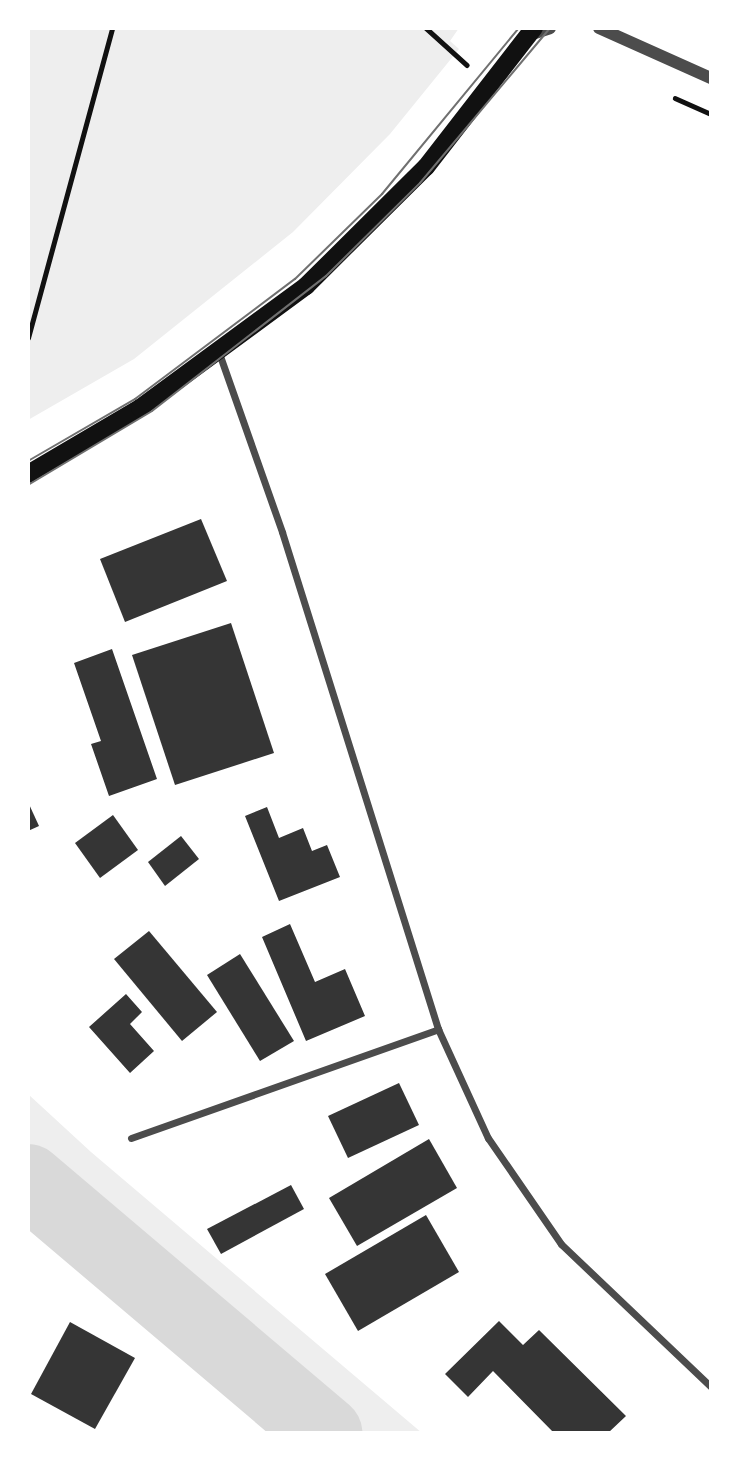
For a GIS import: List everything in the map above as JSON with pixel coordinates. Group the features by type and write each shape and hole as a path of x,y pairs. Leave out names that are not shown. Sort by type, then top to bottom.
{"main road":[{"path":"28,474 219,353 379,219 532,31"}],"street":[{"path":"532,31 550,28"},
{"path":"599,28 711,78"},
{"path":"219,353 282,532 438,1029 523,1197 561,1244 711,1387"},
{"path":"131,1138 438,1029"}],"path":[{"path":"28,338 112,28"},
{"path":"426,28 454,55"},
{"path":"676,98 711,114"}],"shaded area":[{"path":"28,28 459,28 450,41 459,49 390,134 293,232 134,359 28,420"},
{"path":"28,1094 91,1152 422,1433 296,1433 28,1213"}],"building":[{"path":"201,519 227,581 125,622 100,559"},
{"path":"231,623 274,753 175,785 132,655"},
{"path":"112,649 157,779 109,796 91,744 101,741 74,663"},
{"path":"28,802 39,826 28,831"},
{"path":"267,807 279,838 303,828 312,851 327,845 340,877 279,901 245,816"},
{"path":"113,815 138,850 100,878 75,843"},
{"path":"181,836 199,859 165,886 148,862"},
{"path":"290,924 315,982 345,969 365,1016 306,1041 262,937"},
{"path":"149,931 217,1012 182,1041 114,959"},
{"path":"240,954 294,1041 260,1061 207,975"},
{"path":"126,994 142,1012 130,1024 154,1051 130,1073 89,1027"},
{"path":"399,1083 419,1125 348,1158 328,1116"},
{"path":"429,1139 457,1188 357,1246 329,1198"},
{"path":"291,1185 304,1209 221,1254 207,1229"},
{"path":"426,1215 459,1272 358,1331 325,1274"},
{"path":"499,1321 523,1345 539,1330 626,1416 608,1433 554,1433 493,1371 468,1397 445,1374"},
{"path":"70,1322 135,1358 95,1429 31,1394"}],"waterway":[{"path":"28,1181 325,1433"}],"tram line":[{"path":"28,461 135,399 295,279 382,194 519,28"},
{"path":"28,485 152,411 326,276 420,183 550,28"}]}
